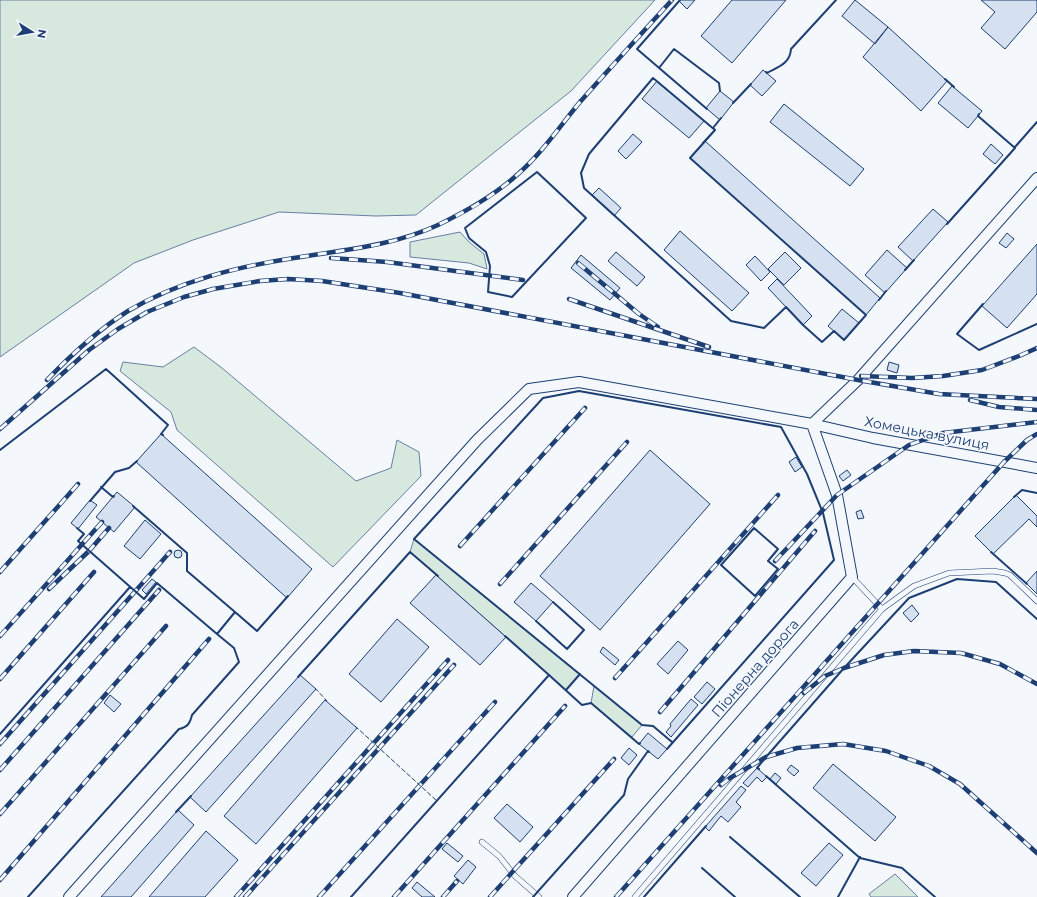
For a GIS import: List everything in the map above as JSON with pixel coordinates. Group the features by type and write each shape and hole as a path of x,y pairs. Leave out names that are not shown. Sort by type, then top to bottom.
{"street":[{"path":"852,577 837,495 812,424 858,380 1037,178"},
{"name":"Хомецька вулиця","path":"69,897 477,440 528,389 579,382 812,424 873,438 1037,468"},
{"name":"Піонерна дорога","path":"573,897 852,577"}],"lane":[{"path":"635,897 882,609 914,586 949,573 986,571 1005,573 1037,601"},
{"path":"852,577 882,609"},
{"path":"482,842 499,856 515,876 539,897"}],"shaded area":[{"path":"0,0 655,0 571,91 416,215 376,216 279,212 193,240 134,263 0,357"},
{"path":"460,232 469,242 484,254 487,269 469,263 410,257 410,242"},
{"path":"194,347 222,368 356,481 391,468 397,440 419,452 421,476 333,567 177,430 171,412 120,371 123,362 163,367"},
{"path":"414,539 580,674 566,690 410,552"},
{"path":"594,686 642,725 632,737 591,703"},
{"path":"895,874 918,897 871,897 869,894"}],"building":[{"path":"695,0 687,9 679,1"},
{"path":"732,0 786,0 732,63 701,36"},
{"path":"855,0 888,27 875,44 842,16"},
{"path":"981,0 1037,0 1037,12 1005,49 981,28 995,12"},
{"path":"888,27 947,81 921,111 863,57"},
{"path":"763,70 776,81 762,96 750,85"},
{"path":"657,81 704,121 689,138 642,99"},
{"path":"952,86 982,111 968,128 938,103"},
{"path":"720,91 734,102 720,120 706,108"},
{"path":"784,104 864,169 850,186 770,122"},
{"path":"633,134 642,142 626,159 618,151"},
{"path":"705,141 880,298 866,315 690,158"},
{"path":"991,144 1003,155 995,164 983,154"},
{"path":"599,188 621,208 614,216 592,195"},
{"path":"933,209 948,222 913,261 898,247"},
{"path":"680,231 749,293 732,311 664,250"},
{"path":"1007,233 1014,239 1006,248 999,243"},
{"path":"1037,244 1037,294 1007,328 982,306"},
{"path":"887,250 907,268 885,293 865,275"},
{"path":"616,252 645,277 637,286 608,261"},
{"path":"785,252 801,268 784,285 768,269"},
{"path":"581,255 620,288 610,300 571,268"},
{"path":"755,256 770,272 761,281 746,265"},
{"path":"777,279 812,316 803,325 768,288"},
{"path":"842,309 859,323 844,340 828,326"},
{"path":"889,362 899,365 897,373 887,370"},
{"path":"161,434 312,569 287,598 136,462"},
{"path":"650,450 710,504 600,630 540,576"},
{"path":"796,457 802,467 795,472 789,462"},
{"path":"847,470 851,475 843,481 839,476"},
{"path":"117,492 135,507 114,532 96,517"},
{"path":"1016,495 1037,516 1037,527 1029,519 993,554 975,536"},
{"path":"90,500 97,505 78,529 71,523"},
{"path":"861,510 864,518 858,519 856,512"},
{"path":"145,520 161,534 140,559 124,546"},
{"path":"176,550 180,550 182,554 180,558 176,558 174,556 174,552"},
{"path":"1037,571 1037,594 1026,583"},
{"path":"436,575 506,637 480,665 410,603"},
{"path":"152,579 156,582 146,594 142,590"},
{"path":"531,583 553,602 536,621 514,602"},
{"path":"912,605 919,614 911,622 903,613"},
{"path":"397,619 429,647 381,702 349,674"},
{"path":"678,641 688,650 668,674 657,664"},
{"path":"603,647 619,660 615,665 600,652"},
{"path":"300,675 316,689 206,812 190,797"},
{"path":"707,682 715,689 702,704 694,697"},
{"path":"110,695 121,704 114,712 104,703"},
{"path":"691,699 698,705 671,737 666,732 671,726 670,724"},
{"path":"325,700 357,728 256,844 224,816"},
{"path":"648,733 667,749 658,759 639,744"},
{"path":"629,748 637,755 629,765 621,758"},
{"path":"833,764 896,817 875,841 813,788"},
{"path":"791,765 799,771 794,776 787,770"},
{"path":"757,768 767,777 762,782 757,777 748,787 743,783"},
{"path":"775,773 781,778 776,784 770,779"},
{"path":"741,786 746,790 736,802 741,807 728,822 721,816 709,831 705,827"},
{"path":"507,804 533,827 520,842 494,818"},
{"path":"178,810 194,825 131,897 101,897"},
{"path":"206,831 238,860 205,897 149,897"},
{"path":"447,843 463,856 458,862 442,849"},
{"path":"829,843 843,855 816,886 801,873"},
{"path":"468,860 476,867 463,884 454,876"},
{"path":"417,882 435,897 422,897 412,888"}],"railway":[{"path":"47,380 106,326 147,300 167,291 208,277 251,266 386,243 438,225 480,202 509,182 527,166 580,102 672,0"},
{"path":"331,258 387,262 523,280"},
{"path":"578,263 639,314 658,327"},
{"path":"0,429 89,350 118,329 147,312 184,297 213,289 260,281 288,279 322,281 400,293 939,394 1037,399"},
{"path":"569,299 709,347"},
{"path":"861,376 912,378 943,376 982,370 1037,348"},
{"path":"970,400 999,407 1037,410"},
{"path":"460,546 585,408"},
{"path":"775,561 837,495 909,445 943,433 1037,422"},
{"path":"616,897 1004,462 1027,440 1037,434"},
{"path":"500,584 627,442"},
{"path":"0,572 78,484"},
{"path":"615,678 778,495"},
{"path":"0,636 102,522"},
{"path":"49,589 89,551 109,528"},
{"path":"660,712 815,531"},
{"path":"0,744 170,552"},
{"path":"0,679 94,572"},
{"path":"0,770 159,590"},
{"path":"0,814 166,626"},
{"path":"0,880 209,639"},
{"path":"804,693 825,676 844,668 884,655 914,651 961,653 1000,664 1037,684"},
{"path":"236,897 448,660"},
{"path":"245,897 454,665"},
{"path":"319,897 495,702"},
{"path":"394,897 565,706"},
{"path":"721,785 766,757 797,748 843,744 886,751 929,766 960,784 1037,853"},
{"path":"490,897 614,759"},
{"path":"443,897 457,881"}],"fence":[{"path":"315,688 327,701"},
{"path":"355,726 437,801"}],"wall":[{"path":"680,0 637,49 707,109"},
{"path":"766,72 767,73 786,62 791,49 836,0"},
{"path":"659,68 674,49 719,83 720,91"},
{"path":"653,78 715,130 690,158 866,315 844,340 834,331 822,342 786,307 764,328 731,321 584,188 581,173 589,154 653,78"},
{"path":"945,79 954,87"},
{"path":"733,103 751,84"},
{"path":"947,224 1015,148 978,116 979,114"},
{"path":"703,143 715,130 713,128 721,118"},
{"path":"1015,147 1037,122"},
{"path":"537,172 586,218 512,297 488,292 490,266 486,252 469,238 465,228 537,172"},
{"path":"905,270 914,260"},
{"path":"879,300 886,291"},
{"path":"983,304 957,334 979,350 1037,324"},
{"path":"0,450 106,369 168,425 161,434 163,435"},
{"path":"667,749 834,560 823,513 807,474 781,427 579,391 543,398 414,539 642,725 653,726 672,742"},
{"path":"90,501 115,472 129,468 137,461"},
{"path":"101,487 113,497 114,496"},
{"path":"1014,497 1022,490 1037,493"},
{"path":"133,506 187,553 187,571 235,612"},
{"path":"77,528 84,534 78,541 144,599 157,583 217,634"},
{"path":"754,528 778,549 768,561 778,569 755,596 721,565 754,528"},
{"path":"298,677 410,552 438,576"},
{"path":"991,552 1027,584"},
{"path":"759,769 757,768 766,757 844,668 909,598 957,579 996,582 1037,619"},
{"path":"0,734 130,587"},
{"path":"28,897 179,729 188,724 192,715 239,662 234,648 217,634 235,612 257,631 288,596"},
{"path":"536,621 567,649 584,630 553,602"},
{"path":"351,897 549,675 505,636"},
{"path":"566,690 580,674"},
{"path":"548,676 549,675 582,705 591,703 639,744 640,743"},
{"path":"533,897 624,795 628,779 648,751 649,752"},
{"path":"766,776 860,858 902,868 935,897"},
{"path":"176,812 191,796"},
{"path":"644,897 706,826"},
{"path":"730,837 800,897"},
{"path":"838,897 860,857"},
{"path":"702,868 735,897"}]}
